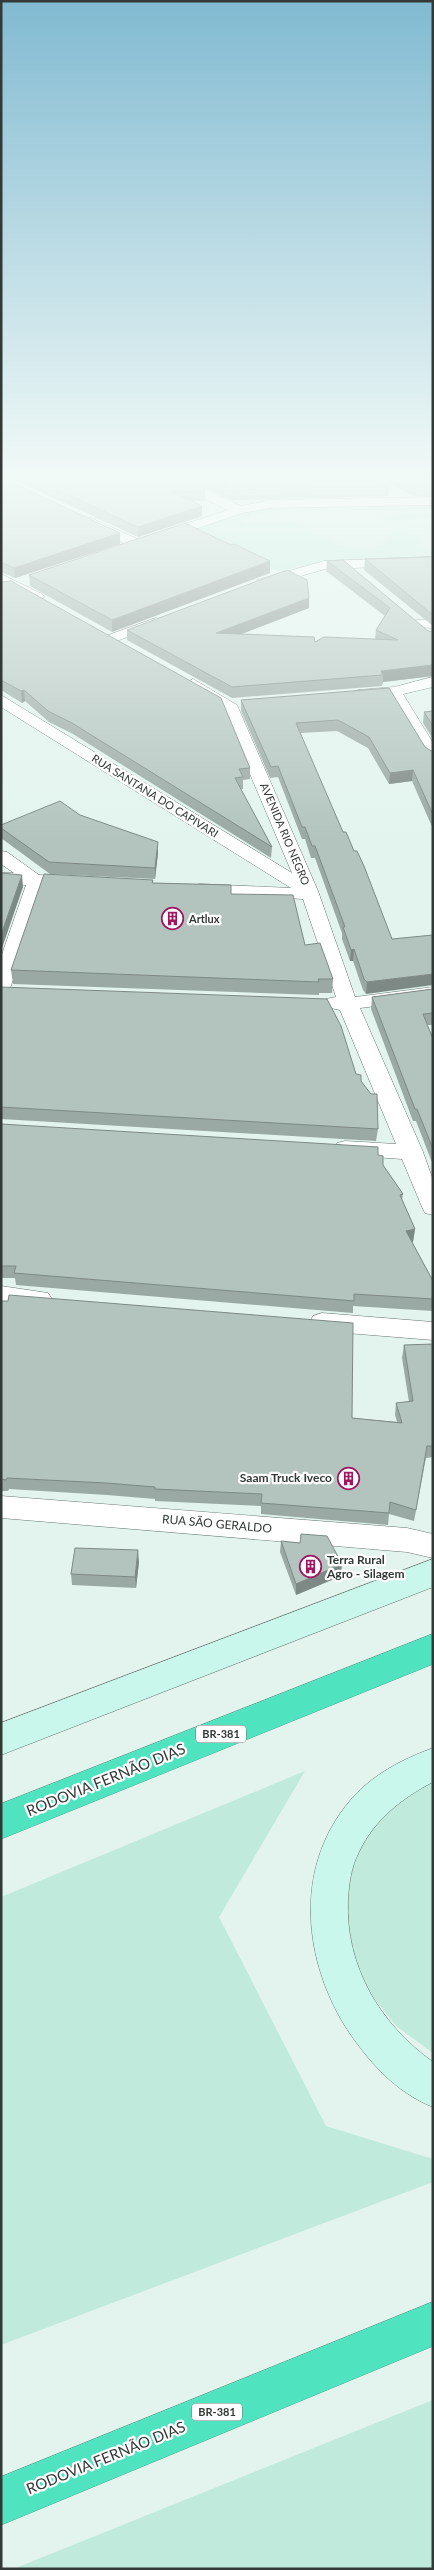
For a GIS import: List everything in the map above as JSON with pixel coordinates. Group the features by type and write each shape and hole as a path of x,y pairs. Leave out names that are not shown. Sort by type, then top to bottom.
{"highway":[{"name":"RODOVIA FERNÃO DIAS","path":"4,1821 433,1649"},
{"name":"RODOVIA FERNÃO DIAS","path":"1,2501 433,2324"}],"main road":[{"path":"1,1739 433,1573"},
{"path":"433,1764 402,1779 383,1793 366,1810 352,1829 340,1852 333,1875 329,1901 333,1955 342,1982 354,2008 372,2035 394,2059 433,2087"}],"street":[{"path":"35,598 47,603"},
{"path":"403,612 425,624 433,637"},
{"path":"111,639 166,619"},
{"path":"95,630 128,648"},
{"path":"178,677 229,705 249,703"},
{"path":"346,696 394,692 433,682"},
{"path":"394,692 433,757"},
{"name":"RUA SANTANA DO CAPIVARI","path":"1,700 309,892"},
{"name":"AVENIDA RIO NEGRO","path":"229,705 309,892 348,1004 412,1152 433,1207"},
{"path":"1,856 36,881"},
{"path":"1,878 87,883"},
{"path":"1,986 36,881"},
{"path":"184,888 309,892"},
{"path":"1,992 21,992"},
{"path":"318,1003 348,1004 433,993"},
{"path":"324,1147 412,1152"},
{"path":"1,1295 60,1300"},
{"path":"296,1320 433,1331"},
{"name":"RUA SÃO GERALDO","path":"1,1507 407,1540 433,1546"}],"green space":[{"path":"305,1771 219,1917 326,2126 433,2159 433,2182 1,2345 1,1897"},
{"path":"433,1778 433,2053 396,2026 351,1968 340,1906 365,1825"},
{"path":"433,2400 433,2569 13,2569"}],"building":[{"path":"1,598 41,598 221,698 250,768 239,769 243,777 235,778 272,847 72,723 48,711 24,690 21,691 1,680"},
{"path":"71,598 171,598 112,620"},
{"path":"213,598 309,598 216,633 314,637 315,642 324,637 398,640 376,630 390,608 377,598 388,598 428,631 433,632 433,665 381,671 383,675 232,687 127,630"},
{"path":"412,598 433,598 433,615"},
{"path":"389,688 425,747 433,752 433,815 413,770 390,773 369,737 338,720 296,723 343,832 346,832 354,851 357,851 364,866 392,939 433,935 433,974 367,982 364,979 354,949 351,950 343,927 345,927 315,846 312,846 305,827 302,827 278,766 271,767 241,700"},
{"path":"433,711 433,726 424,712"},
{"path":"60,801 80,815 158,842 155,868 49,862 1,828 1,825"},
{"path":"1,873 22,875 1,935"},
{"path":"44,874 153,880 152,883 231,885 231,894 293,895 305,945 320,943 333,979 318,979 319,982 11,970"},
{"path":"1,987 327,999 341,1026 356,1074 361,1075 361,1081 371,1094 377,1094 378,1129 1,1107"},
{"path":"433,989 433,1013 423,1014 433,1039 433,1149 417,1109 415,1109 372,997"},
{"path":"1,1124 378,1147 378,1155 383,1156 383,1165 403,1194 400,1195 415,1229 406,1231 433,1281 433,1299 354,1294 354,1301 14,1273 16,1266 1,1266"},
{"path":"9,1295 353,1323 352,1418 402,1423 396,1403 413,1401 404,1345 433,1344 433,1446 427,1446 416,1510 390,1502 389,1513 261,1503 262,1494 155,1489 155,1487 106,1483 1,1479 1,1301 8,1301"},
{"path":"301,1534 327,1536 342,1564 296,1584 281,1541 300,1543"},
{"path":"75,1548 138,1550 135,1577 71,1574"}],"place":[{"name":"Artlux","path":"173,919"},
{"name":"Saam Truck Iveco","path":"348,1478"},
{"name":"Terra Rural Agro - Silagem","path":"311,1567"}]}
